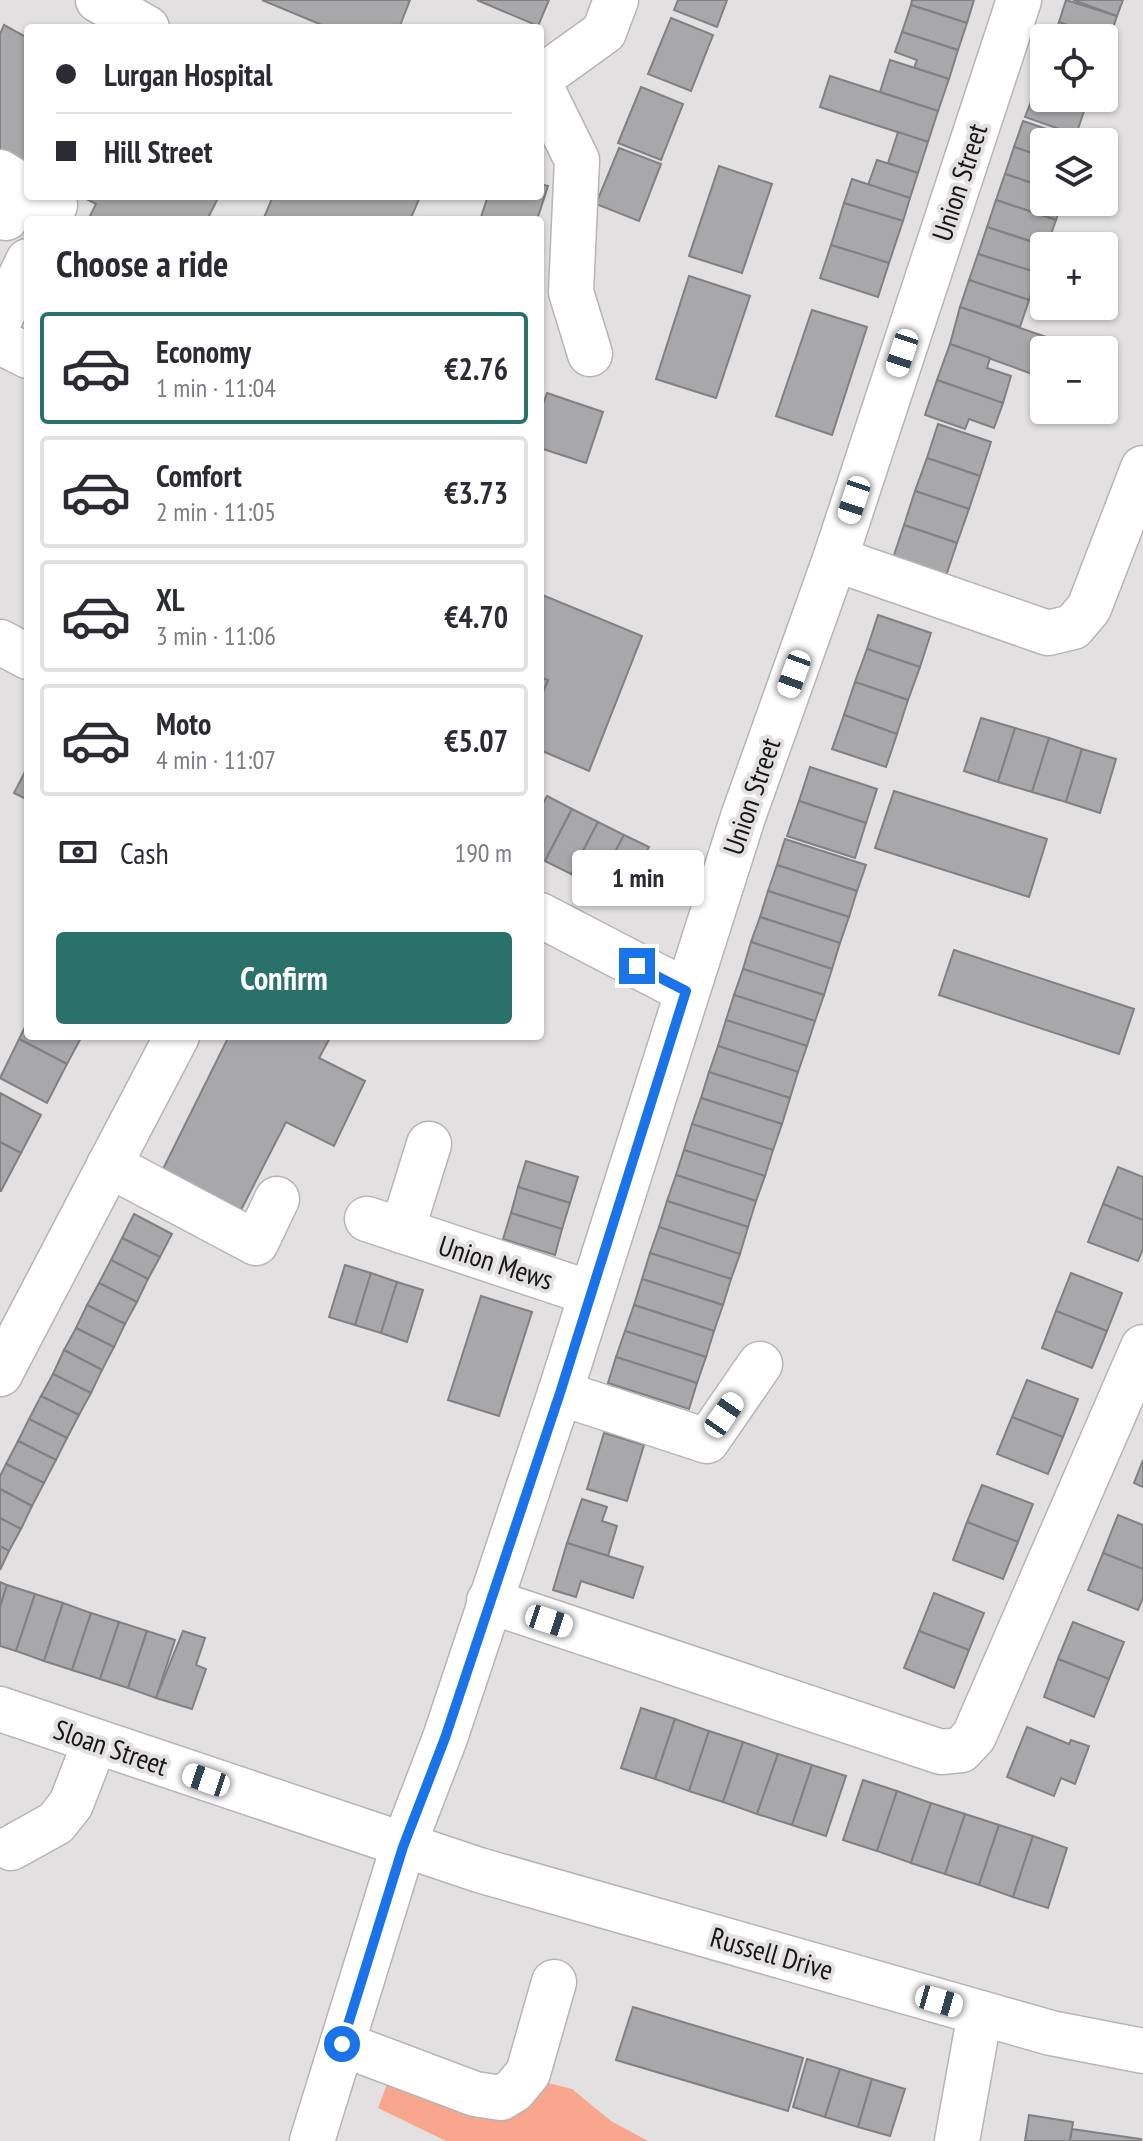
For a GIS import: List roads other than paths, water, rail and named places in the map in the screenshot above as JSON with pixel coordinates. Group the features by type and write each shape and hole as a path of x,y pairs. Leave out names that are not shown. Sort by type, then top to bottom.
{"street":[{"path":"98,0 142,24"},
{"path":"151,24 163,0"},
{"path":"544,75 604,32 616,0"},
{"name":"Union Street","path":"312,2141 403,1847 445,1738 560,1393 686,991 835,559 1019,0"},
{"path":"544,93 577,160 571,292 590,354"},
{"path":"0,172 18,204 55,205 50,216"},
{"path":"0,319 24,269"},
{"path":"0,342 24,354"},
{"path":"835,559 1048,633 1073,627 1089,608 1143,468"},
{"path":"0,642 24,655"},
{"path":"544,917 686,991"},
{"path":"0,1374 175,1040"},
{"name":"Union Mews","path":"429,1144 384,1225 590,1293"},
{"path":"109,1165 256,1243 277,1199"},
{"path":"489,1601 941,1752 961,1750 974,1736 1143,1347"},
{"path":"560,1393 707,1441 760,1364"},
{"name":"Sloan Street","path":"0,1709 403,1847"},
{"path":"11,1848 56,1823 71,1804 95,1742"},
{"name":"Russell Drive","path":"403,1847 1051,2033 1143,2051"},
{"path":"342,2044 475,2094 501,2098 514,2090 528,2073 554,1982"},
{"path":"957,2141 980,2013"}]}
